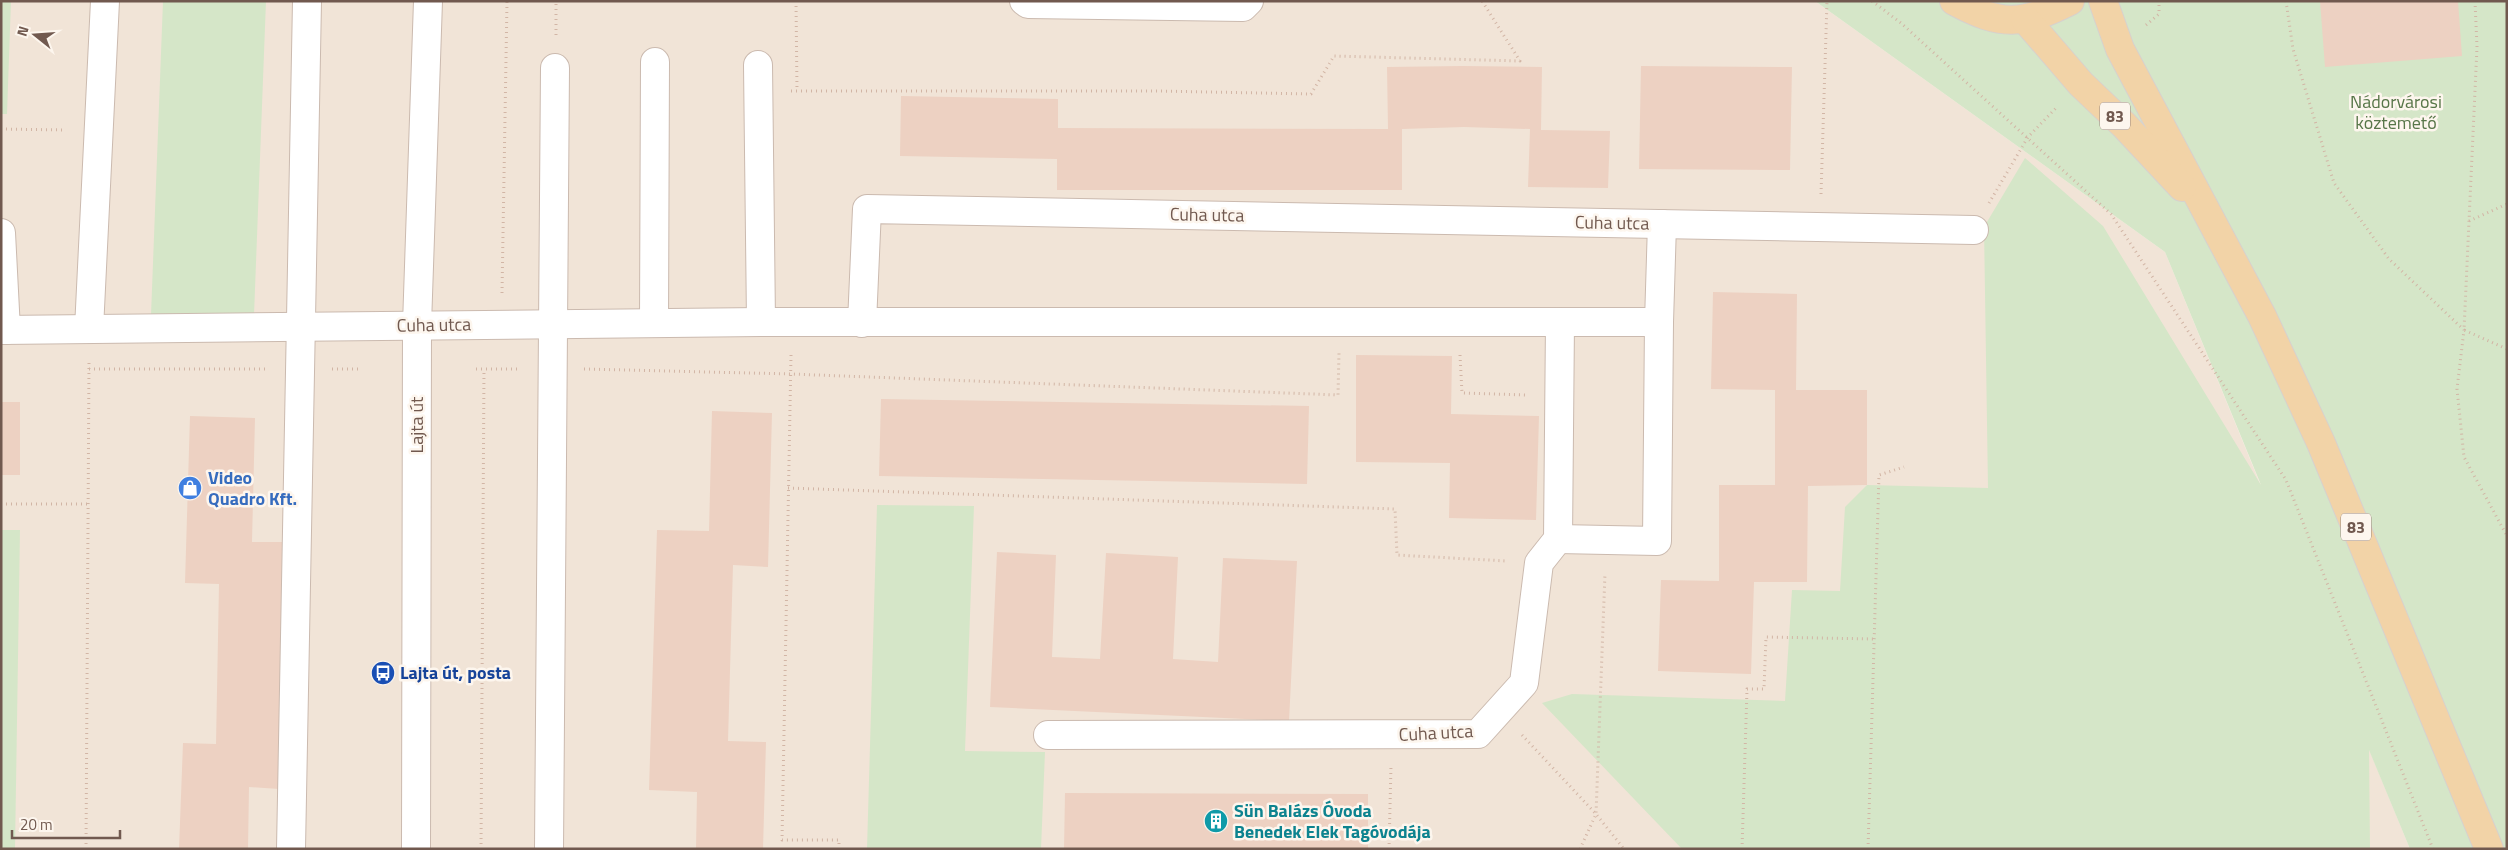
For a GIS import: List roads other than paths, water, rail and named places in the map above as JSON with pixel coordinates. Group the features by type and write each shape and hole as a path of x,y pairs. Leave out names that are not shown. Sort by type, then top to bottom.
{"main road":[{"path":"1954,1 1980,16 2012,21 2043,15 2070,1"},
{"name":"83","path":"2103,1 2120,49 2262,316 2321,443 2489,849"},
{"name":"83","path":"2024,19 2081,84 2124,125 2205,212"}],"street":[{"path":"89,328 105,1"},
{"path":"291,849 307,1"},
{"name":"Lajta út","path":"416,849 417,325 428,1"},
{"path":"1024,1 1028,4 1243,7 1249,1"},
{"path":"654,323 655,62"},
{"path":"758,65 761,322"},
{"path":"549,849 556,68"},
{"name":"Cuha utca","path":"862,323 867,209 1974,230"},
{"name":"Cuha utca","path":"1,233 3,330 761,322 1659,322 1662,224"},
{"path":"1560,322 1558,539 1657,541 1659,322"},
{"name":"Cuha utca","path":"1048,735 1478,734 1524,682 1539,563 1558,539"}],"place":[{"name":"Video Quadro Kft.","path":"190,488"},
{"name":"Lajta út, posta","path":"383,673"},
{"name":"Sün Balázs Óvoda Benedek Elek Tagóvodája","path":"1216,821"}],"park label":[{"name":"Nádorvárosi köztemető","path":"2396,112"}]}
